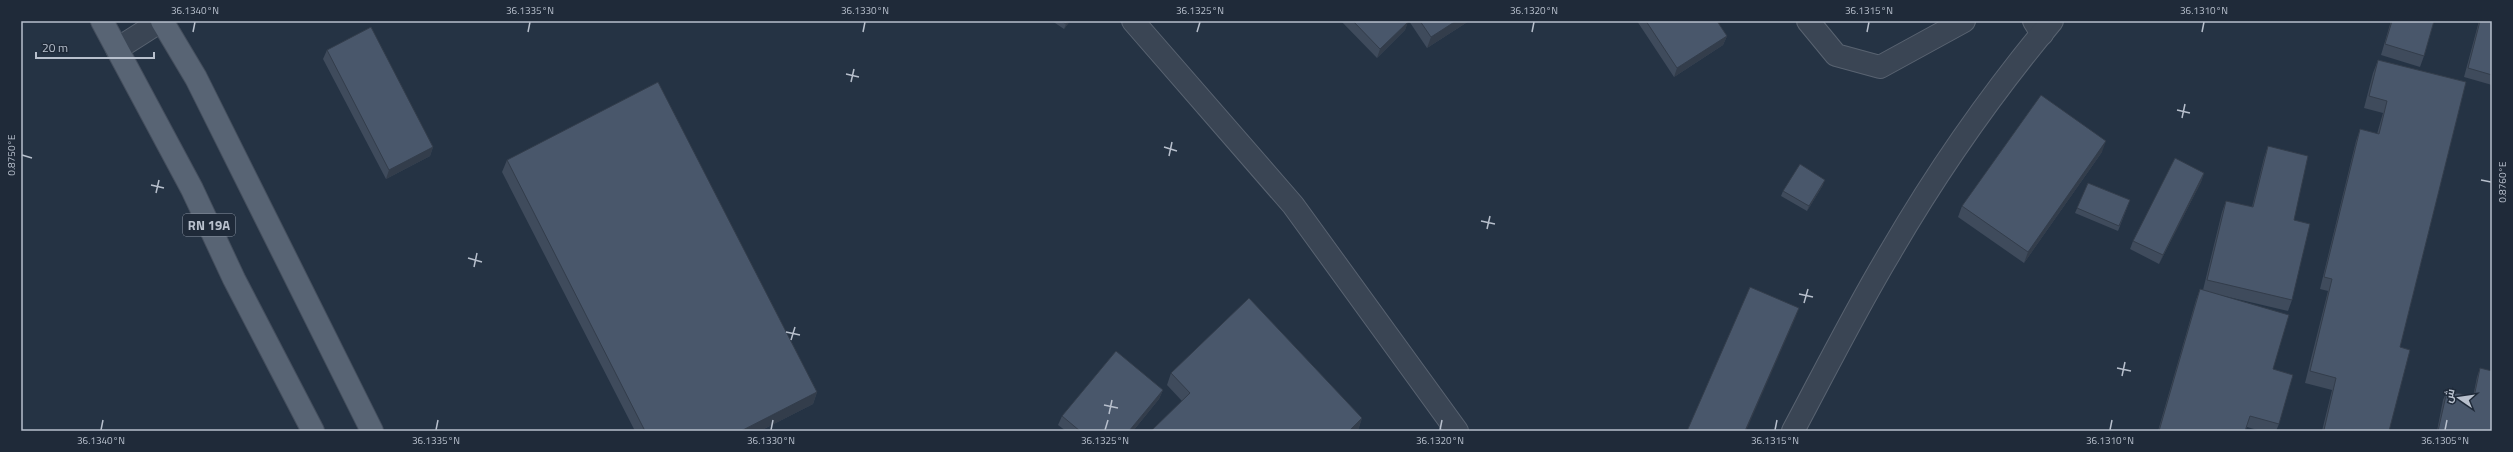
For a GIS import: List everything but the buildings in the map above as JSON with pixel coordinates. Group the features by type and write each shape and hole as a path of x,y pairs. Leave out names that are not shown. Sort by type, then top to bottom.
{"main road":[{"name":"RN 19A","path":"102,21 192,189 234,279 313,431"},
{"path":"161,21 196,78 372,431"}],"street":[{"path":"117,49 161,21"},
{"path":"1133,21 1293,204 1457,431"},
{"path":"1808,21 1836,55 1880,67 1964,21"},
{"path":"1793,431 1895,244 1958,144 2043,25"}]}
